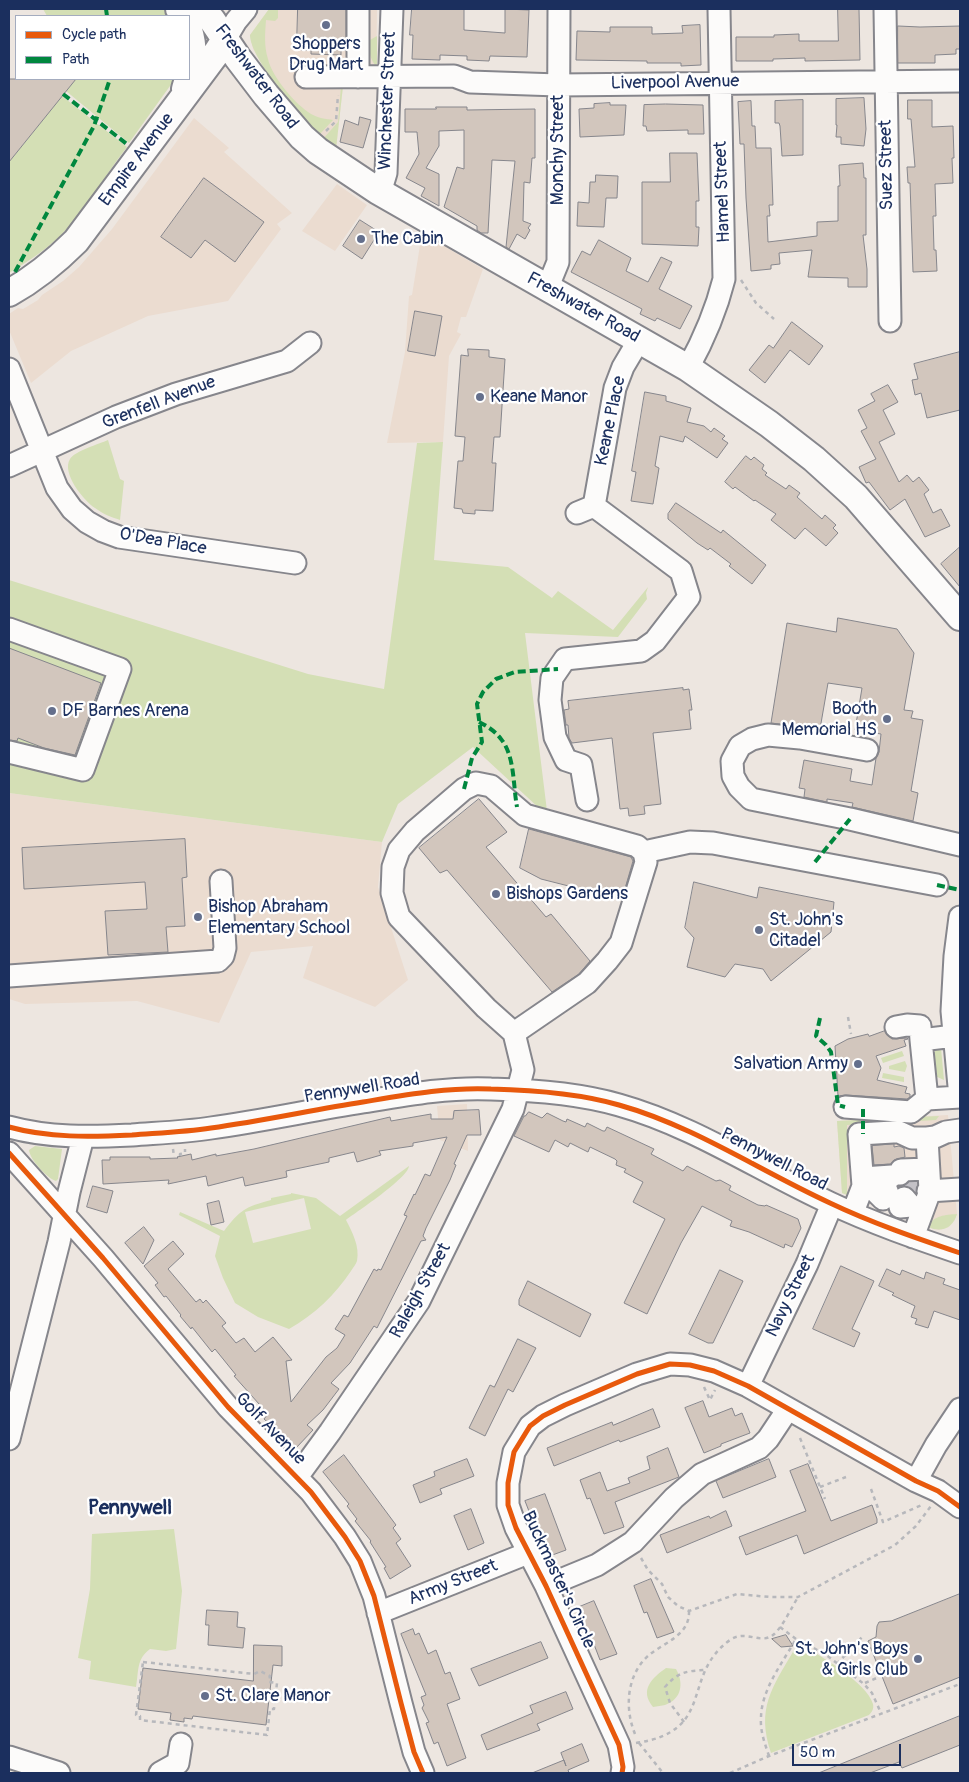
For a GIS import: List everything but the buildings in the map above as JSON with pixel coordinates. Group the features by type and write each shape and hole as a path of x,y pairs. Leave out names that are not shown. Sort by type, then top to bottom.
{"main road":[{"name":"Freshwater Road","path":"202,9 226,38 237,57 266,95 302,137 331,161 378,191 547,289 688,368 770,424 842,483 867,508 960,617"},
{"path":"190,34 193,54 190,77"},
{"name":"Empire Avenue","path":"9,292 56,261 76,241 226,38"},
{"path":"183,97 188,80"}],"street":[{"name":"Empire Avenue","path":"226,38 236,20 246,9"},
{"path":"358,9 358,76"},
{"name":"Monchy Street","path":"547,289 558,262 559,9"},
{"name":"Hamel Street","path":"688,368 713,319 724,279 719,9"},
{"name":"Suez Street","path":"885,9 890,321"},
{"path":"358,52 364,42 370,21 392,14"},
{"name":"Winchester Street","path":"378,191 386,173 392,14"},
{"name":"Liverpool Avenue","path":"306,77 454,76 470,82 558,85 960,81"},
{"name":"Keane Place","path":"586,800 581,766 566,760 555,737 550,700 552,678 565,659 641,651 655,641 689,597 680,571 586,509 616,388 623,366 638,340"},
{"name":"Grenfell Avenue","path":"9,466 116,418 176,394 287,361 310,343"},
{"name":"O'Dea Place","path":"9,369 57,488 72,509 87,522 119,537 295,563"},
{"path":"9,629 120,669 82,770 9,752"},
{"path":"867,750 800,738 768,735 752,739 740,746 732,761 732,776 738,787 751,799 960,844"},
{"path":"476,783 491,786 525,815 637,846 644,852 646,862 621,943 587,983 514,1033 486,1008 399,917 392,893 393,867 400,850 415,831 464,789 476,783"},
{"path":"644,852 690,842 713,842 937,885"},
{"path":"9,976 218,961 223,956 225,948 221,881"},
{"path":"845,1107 911,1112 928,1099 960,1097 952,1011 960,917"},
{"path":"896,1027 907,1025 920,1026 928,1099"},
{"name":"Raleigh Street","path":"297,1477 335,1426 420,1301 513,1109 523,1070 514,1033"},
{"path":"921,1040 954,1036"},
{"name":"Pennywell Road","path":"9,1128 36,1134 83,1137 155,1134 206,1129 342,1105 432,1092 473,1089 518,1090 574,1095 616,1104 652,1116 832,1204 913,1237 960,1252"},
{"path":"913,1237 901,1189 859,1134 899,1132 912,1138 927,1138 960,1130"},
{"path":"9,1439 83,1137"},
{"path":"901,1189 927,1138"},
{"name":"Golf Avenue","path":"9,1153 121,1278 223,1401 252,1433 297,1477 328,1513 345,1537 367,1577 406,1725 423,1773"},
{"path":"853,1212 901,1189 960,1189"},
{"name":"Navy Street","path":"748,1386 807,1264 832,1204"},
{"name":"Buckmaster's Circle","path":"622,1773 629,1744 528,1553 508,1505 508,1483 514,1452 530,1426 542,1416 651,1369 670,1364 690,1364 714,1371 748,1386 921,1490 938,1492 960,1507"},
{"path":"546,1586 598,1565 634,1542 674,1498 702,1474 759,1448 768,1439 788,1409"},
{"path":"921,1490 936,1445 960,1409"},
{"name":"Army Street","path":"378,1613 528,1553"},
{"path":"160,1773 178,1763 178,1730"},
{"path":"9,1757 59,1773"}],"path":[{"path":"325,132 336,121 338,95"},
{"path":"738,274 756,303 774,319"},
{"path":"848,1017 851,1034"},
{"path":"180,1156 180,1154 184,1153"},
{"path":"703,1385 710,1400 718,1384"},
{"path":"800,1438 825,1499"},
{"path":"820,1487 846,1477"},
{"path":"871,1489 883,1522 925,1504 921,1490"},
{"path":"634,1542 648,1570 662,1584 668,1597 678,1606 689,1612 737,1594 798,1597 895,1545 916,1526 928,1512 933,1502"},
{"path":"629,1744 662,1738 679,1728 691,1710 706,1666 720,1649 730,1640 740,1635 765,1639 773,1636 798,1597"},
{"path":"629,1744 632,1727 628,1705 634,1675 641,1663 650,1654 678,1636 685,1628 689,1620 689,1612"},
{"path":"780,1627 796,1639 825,1654 864,1684 872,1693 881,1714"},
{"path":"837,1664 863,1636"},
{"path":"769,1756 760,1719 763,1700 796,1639"},
{"path":"143,1662 254,1674 260,1671 270,1676 269,1682 276,1683 274,1709 270,1709 267,1735 178,1730 140,1720 140,1716 136,1716 143,1662"},
{"path":"684,1722 670,1703 665,1687 674,1677 681,1673 705,1670"},
{"path":"864,1684 879,1676"},
{"path":"730,1773 769,1756 960,1684"},
{"path":"629,1744 663,1773"}],"shaded area":[{"path":"269,9 377,9 376,90 372,86 343,86 336,149 309,126 281,92 253,49 250,35"},
{"path":"194,118 229,148 224,152 292,213 277,224 281,229 228,301 148,316 71,351 31,383 9,330 9,314 18,308 23,309 38,300 79,267 112,229"},
{"path":"337,184 367,205 335,251 302,231"},
{"path":"422,233 483,269 466,317 461,317 457,332 461,334 449,356 443,442 387,443 405,352 409,296 412,295"},
{"name":"Bishop Abraham Elementary School","path":"9,793 382,842 378,887 408,980 375,1007 303,978 313,946 251,952 219,1023 137,1001 25,1004 9,999"},
{"path":"467,1104 468,1151 440,1140 437,1106"},
{"path":"948,1115 957,1214 949,1227 939,1230 933,1229 842,1193 837,1121"}],"green space":[{"path":"43,9 169,9 173,15 46,15"},
{"path":"269,9 278,9 278,18 275,21 266,20 265,45 270,66 285,90 305,110 316,116 333,120 319,135 278,88 267,73 252,45 250,35"},
{"path":"377,36 377,64 375,65 371,56 370,40"},
{"path":"74,80 174,80 129,143 66,91"},
{"path":"341,86 343,86 336,149 323,139 338,122"},
{"path":"62,96 127,147 69,227 47,247 9,273 9,162"},
{"path":"108,440 120,479 124,481 120,520 104,514 90,504 75,486 69,472 68,465 73,456"},
{"path":"443,442 434,560 508,567 552,598 558,591 613,630 648,587 647,599 618,637 525,633 547,811 540,809 473,747 398,804 382,842 9,793 9,580 308,674 384,689 417,443"},
{"path":"941,1048 944,1080 935,1076 932,1055"},
{"path":"902,1051 904,1056 883,1063 881,1058"},
{"path":"905,1061 907,1066 905,1072 889,1069 889,1066"},
{"path":"883,1073 904,1077 904,1082 882,1078"},
{"path":"939,1116 936,1120 847,1125 847,1195 842,1193 837,1121"},
{"path":"35,1146 62,1149 58,1179 56,1181 44,1173 32,1159 29,1150"},
{"path":"409,1166 392,1186 346,1220 356,1245 358,1255 356,1263 345,1280 324,1303 289,1329 258,1317 235,1303 215,1256 220,1236 179,1215 180,1212 224,1231 234,1218 244,1210 271,1200 271,1198 291,1193 316,1198 340,1216","holes":["304,1198 311,1229 253,1243 245,1212"]},
{"path":"957,1214 953,1223 946,1228 933,1229 928,1227 937,1218 944,1215"},
{"path":"174,1529 182,1591 176,1649 166,1651 150,1649 140,1661 136,1687 89,1679 91,1661 78,1658 90,1589 92,1534"},
{"path":"801,1645 842,1670 862,1687 873,1704 873,1709 869,1715 771,1753 765,1723 769,1699 773,1687 794,1650 797,1646"},
{"path":"666,1668 676,1669 679,1674 680,1690 671,1702 653,1707 649,1701 647,1690 652,1680"}],"tunnel":[{"path":"903,1175 920,1183"}],"marked path":[{"path":"106,9 107,15"},
{"path":"15,272 94,126 110,80"},
{"path":"63,94 128,145"},
{"path":"464,789 472,758 482,742 477,704 483,692 496,679 515,672 558,669"},
{"path":"479,722 496,734 506,746 513,772 517,807"},
{"path":"815,862 850,819"},
{"path":"937,885 960,890"},
{"path":"820,1018 816,1036 831,1052 838,1105 845,1107"},
{"path":"863,1109 863,1134"}],"cycle path":[{"path":"9,1127 54,1135 132,1135 211,1128 443,1090 507,1089 572,1095 619,1105 647,1114 700,1137 846,1210 894,1230 960,1253"},
{"path":"9,1153 103,1258 228,1407 311,1492 345,1537 360,1561 374,1596 414,1752 423,1773"},
{"path":"622,1773 623,1767 619,1745 546,1586 516,1528 508,1505 508,1483 514,1452 530,1426 543,1416 565,1405 637,1374 670,1364 690,1365 714,1371 748,1386 916,1481 938,1491 960,1507"}],"place":[{"name":"Shoppers Drug Mart","path":"326,25"},
{"name":"The Cabin","path":"361,239"},
{"name":"Keane Manor","path":"480,397"},
{"name":"DF Barnes Arena","path":"52,711"},
{"name":"Booth Memorial HS","path":"887,719"},
{"name":"Bishops Gardens","path":"496,894"},
{"name":"Bishop Abraham Elementary School","path":"198,917"},
{"name":"St. John's Citadel","path":"759,930"},
{"name":"Salvation Army","path":"858,1064"},
{"name":"St. John's Boys & Girls Club","path":"918,1659"},
{"name":"St. Clare Manor","path":"205,1696"}],"district":[{"name":"Pennywell","path":"130,1509"}]}
